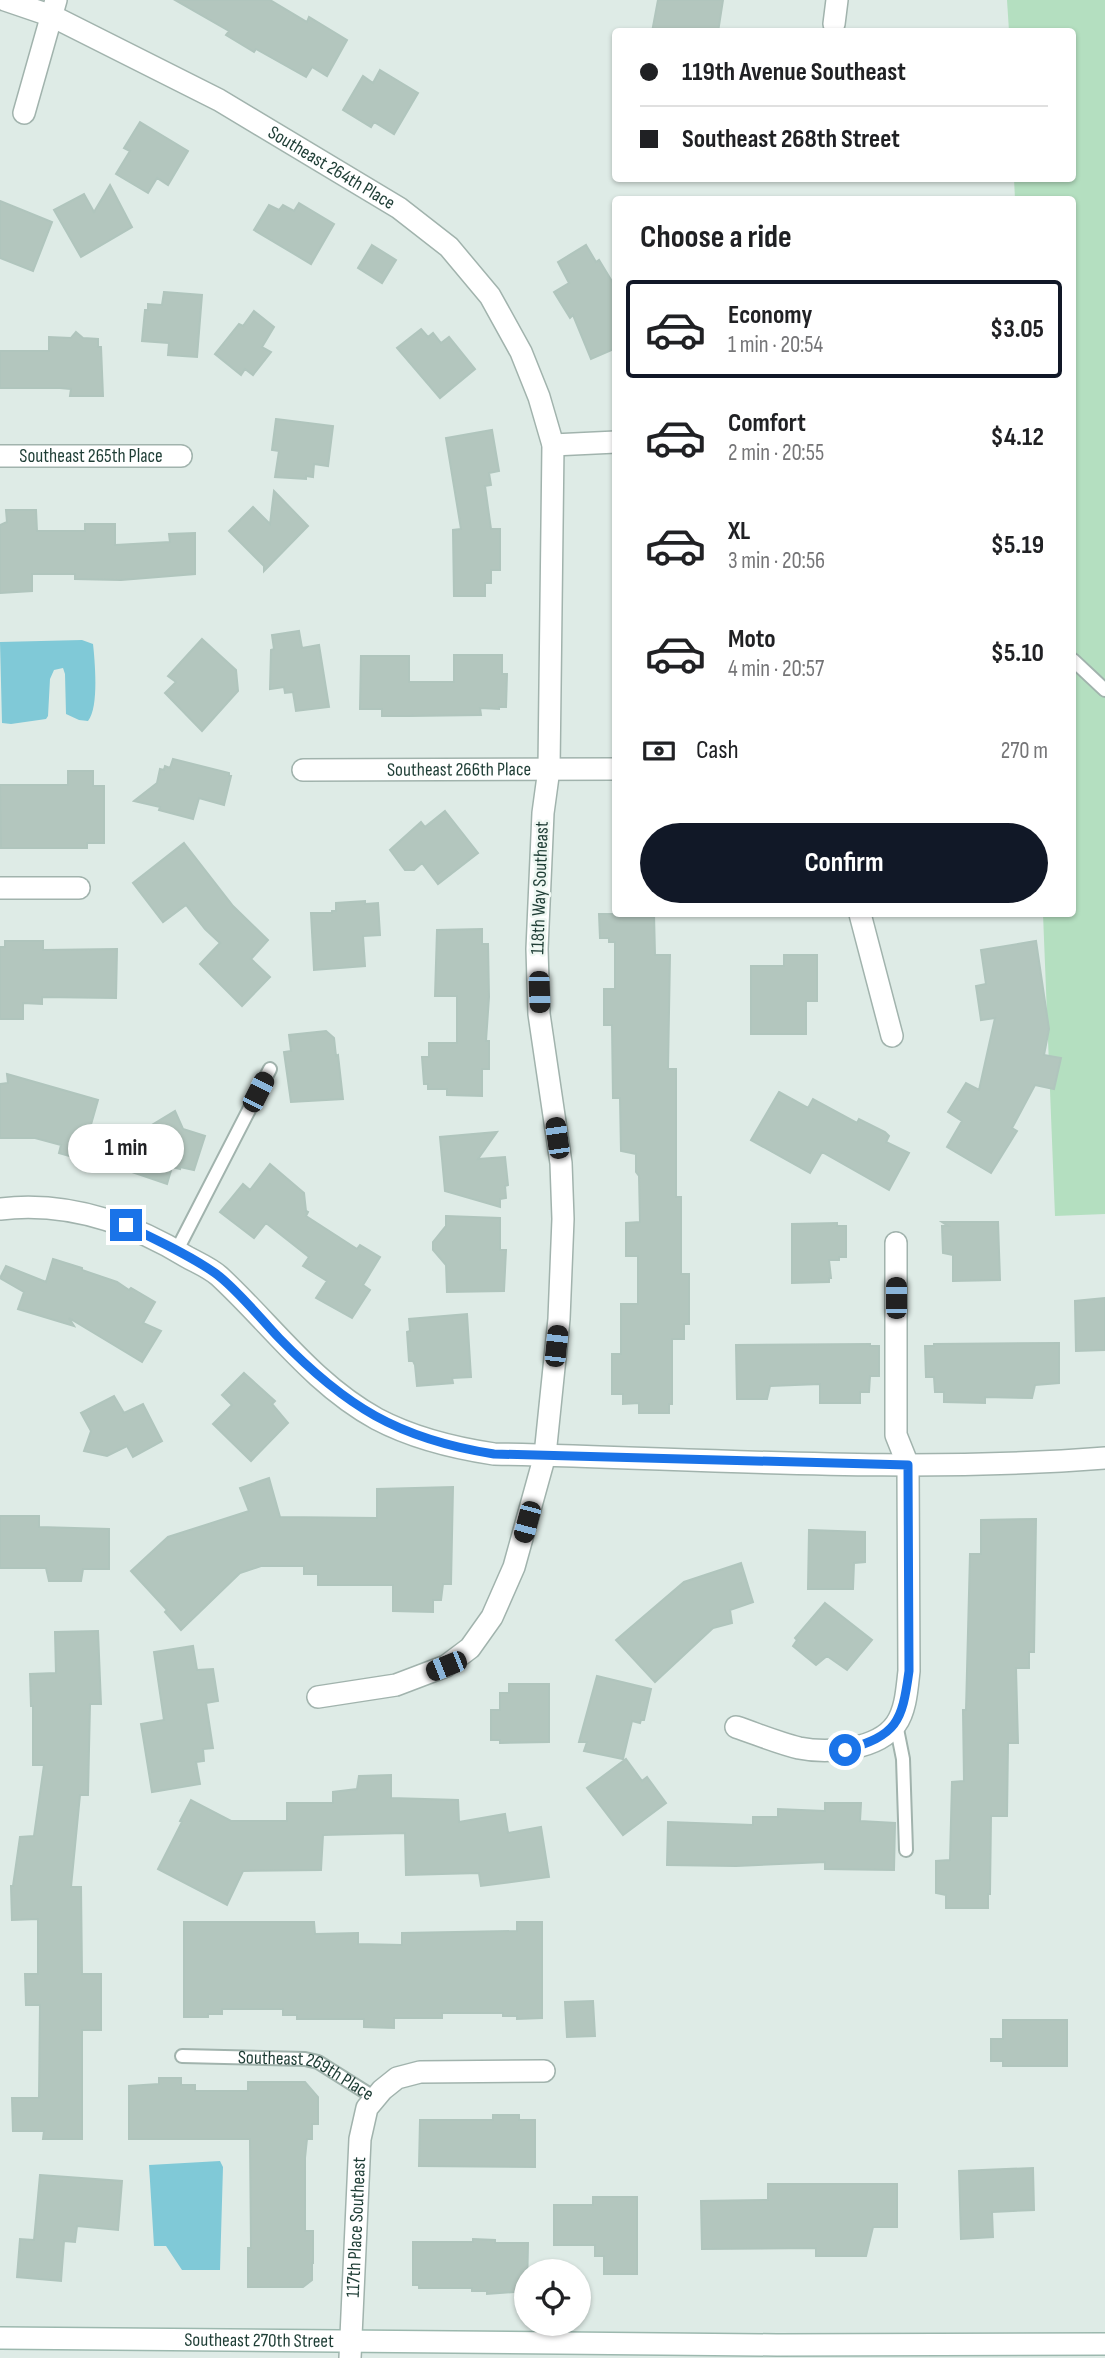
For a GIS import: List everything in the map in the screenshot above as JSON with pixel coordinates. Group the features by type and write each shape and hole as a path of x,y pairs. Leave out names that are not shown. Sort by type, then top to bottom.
{"street":[{"name":"Southeast 264th Place","path":"5,0 54,8 219,100 399,208 449,247 490,296 521,352 539,397 553,445"},
{"path":"834,24 838,0"},
{"path":"24,113 54,8"},
{"path":"553,445 612,442"},
{"name":"118th Way Southeast","path":"318,1697 396,1685 446,1666 470,1647 492,1617 514,1567 545,1455 559,1319 563,1219 561,1163 540,1014 537,949 543,813 549,769 553,445"},
{"name":"Southeast 265th Place","path":"0,456 180,456"},
{"name":"Southeast 266th Place","path":"303,770 612,769"},
{"path":"0,888 79,888"},
{"path":"860,917 892,1036"},
{"path":"0,1209 29,1206 79,1212 126,1225 177,1250 217,1274 307,1367 348,1400 378,1419 458,1449 494,1454 908,1465 1038,1463 1105,1458"},
{"path":"736,1727 800,1748 845,1750 876,1741 896,1724 906,1699 909,1671 908,1465 895,1435 896,1243"},
{"name":"Southeast 269th Place","path":"375,2098 397,2078 420,2071 544,2071"},
{"name":"117th Place Southeast","path":"350,2349 360,2139 368,2108 375,2098"},
{"name":"Southeast 270th Street","path":"0,2338 350,2349 777,2352 1093,2348"}],"lane":[{"path":"1076,663 1105,690"},
{"path":"177,1250 270,1069"},
{"path":"896,1724 903,1759 906,1850"},
{"name":"Southeast 269th Place","path":"182,2056 305,2059 318,2062 375,2098"}],"green space":[{"path":"1007,0 1105,0 1105,1214 1055,1216 1043,917 1076,917 1076,196 1015,196 1014,182 1076,182 1076,28 1009,28"}],"water":[{"path":"82,640 93,644 95,662 94,706 88,721 66,714 63,668 54,670 50,679 46,719 2,723 0,642"},
{"path":"220,2161 223,2167 220,2270 182,2270 166,2246 154,2246 149,2165"}],"building":[{"path":"175,0 270,0 307,22 309,17 347,40 327,76 312,67 306,77 256,49 254,52 226,35 229,31"},
{"path":"658,0 723,0 719,28 653,28"},
{"path":"380,70 418,93 394,134 374,122 371,127 343,110 363,76 373,83"},
{"path":"140,122 188,151 168,185 157,178 148,193 116,174 130,151 124,148"},
{"path":"110,185 132,227 81,257 54,210 84,194 94,212"},
{"path":"0,201 52,222 33,271 0,258"},
{"path":"299,203 334,224 311,264 254,230 269,205 279,210 283,205 294,211"},
{"path":"372,245 396,260 382,283 358,268"},
{"path":"586,245 596,262 599,260 612,281 612,350 591,359 573,315 570,318 554,292 569,283 558,262"},
{"path":"164,292 202,295 197,357 168,355 169,343 142,341 145,310 148,310 148,304 162,305"},
{"path":"254,311 274,327 262,347 271,352 253,375 245,369 241,375 215,354 239,324 243,326"},
{"path":"421,329 428,337 433,333 441,343 449,337 475,369 440,398 397,348"},
{"path":"76,332 83,338 98,339 98,347 101,347 103,396 70,396 71,389 60,388 0,388 0,351 49,351 49,337 71,338"},
{"path":"276,419 333,426 328,466 314,464 313,477 306,476 306,479 275,477 279,451 272,450"},
{"path":"492,430 499,471 489,473 491,485 485,486 491,529 500,529 500,570 491,570 491,583 485,583 485,596 454,596 453,530 461,529 446,438"},
{"path":"274,491 308,526 264,571 264,566 229,531 253,507 270,524"},
{"path":"6,510 36,510 37,531 85,531 85,524 115,524 115,545 170,542 169,534 195,533 195,574 121,580 75,579 75,574 32,574 32,591 0,593 0,525 7,522"},
{"path":"299,631 302,648 319,645 329,707 296,711 293,692 285,693 284,687 270,689 271,650 274,649 272,635"},
{"path":"202,639 236,670 238,691 202,731 165,693 176,682 168,676"},
{"path":"454,655 502,655 502,674 507,674 506,707 480,708 481,715 409,716 382,716 382,709 360,709 361,656 409,656 409,682 454,682"},
{"path":"173,759 229,773 231,776 224,805 199,798 193,819 134,801 157,783 160,769 164,770 165,766 170,768"},
{"path":"68,771 93,771 93,786 104,786 104,843 87,843 87,848 1,848 0,785 68,785"},
{"path":"445,811 478,853 438,884 422,863 414,870 405,870 390,850 421,822 425,827"},
{"path":"184,843 233,906 268,940 251,959 270,977 242,1006 200,964 220,943 186,905 163,922 133,883"},
{"path":"365,901 365,904 378,903 380,935 363,936 365,966 314,970 311,913 332,913 336,911 336,903"},
{"path":"599,914 612,914 612,917 654,917 655,955 670,955 668,1069 676,1069 676,1197 681,1197 681,1274 689,1274 689,1324 684,1324 684,1339 672,1339 672,1404 669,1404 669,1413 639,1413 639,1403 623,1404 623,1394 612,1394 612,1354 621,1354 621,1304 638,1304 638,1256 626,1256 626,1223 640,1222 639,1176 636,1172 636,1154 621,1151 620,1098 613,1098 612,1025 604,1025 604,989 615,989 615,942 609,942 609,938 600,938"},
{"path":"482,929 482,944 488,944 486,1041 489,1041 489,1069 482,1069 482,1096 447,1095 447,1089 428,1089 428,1084 424,1084 422,1057 429,1057 429,1043 457,1043 457,996 435,996 437,930"},
{"path":"5,941 43,941 43,950 117,949 116,998 42,997 42,1004 23,1003 23,1019 0,1019 0,947 5,947"},
{"path":"1036,941 1049,1029 1044,1055 1061,1058 1054,1089 1035,1085 1012,1128 1017,1131 991,1173 947,1147 962,1121 948,1112 966,1083 979,1090 995,1018 981,1020 976,986 986,984 981,950"},
{"path":"784,955 817,955 817,1001 806,1001 806,1034 751,1034 751,966 784,966"},
{"path":"326,1031 334,1038 343,1099 291,1102 284,1052 291,1051 289,1035"},
{"path":"7,1074 98,1100 90,1128 146,1145 152,1125 175,1111 183,1129 205,1136 194,1170 172,1167 167,1184 88,1157 87,1161 59,1153 61,1145 35,1138 0,1138 0,1084 8,1083"},
{"path":"779,1092 808,1108 813,1099 857,1123 859,1119 885,1132 889,1136 886,1142 909,1153 889,1190 822,1152 810,1173 751,1140"},
{"path":"497,1132 478,1159 505,1157 508,1185 505,1186 506,1198 500,1199 500,1207 445,1191 440,1137"},
{"path":"270,1164 304,1193 308,1212 306,1216 357,1249 360,1245 380,1257 363,1285 370,1290 352,1318 316,1298 327,1281 303,1266 309,1257 266,1223 254,1238 220,1212 243,1184 250,1190"},
{"path":"446,1216 500,1218 500,1250 506,1250 504,1291 447,1292 446,1265 433,1250 433,1242 446,1226"},
{"path":"942,1222 998,1222 1000,1280 953,1281 953,1255 943,1253 942,1226 948,1226"},
{"path":"837,1223 837,1226 846,1226 846,1257 829,1260 829,1282 792,1283 792,1224"},
{"path":"53,1259 117,1282 155,1302 143,1323 161,1331 142,1362 69,1318 74,1326 18,1309 24,1292 0,1278 6,1266 46,1282"},
{"path":"1105,1298 1105,1350 1076,1351 1075,1301"},
{"path":"467,1314 471,1377 452,1378 453,1383 417,1386 415,1365 413,1361 409,1361 409,1319"},
{"path":"1059,1343 1059,1383 1035,1385 1032,1398 985,1397 985,1403 944,1402 944,1392 935,1392 934,1377 926,1377 925,1346"},
{"path":"736,1345 879,1346 879,1376 870,1376 869,1392 860,1392 860,1403 820,1403 820,1384 770,1386 767,1399 737,1399"},
{"path":"244,1373 275,1401 272,1404 288,1423 251,1461 213,1424 232,1405 222,1395"},
{"path":"114,1396 124,1413 143,1404 162,1441 133,1457 127,1446 107,1456 84,1451 91,1431 81,1413"},
{"path":"269,1478 280,1517 377,1518 377,1489 453,1487 451,1584 443,1584 441,1600 433,1600 433,1612 393,1611 393,1585 318,1585 318,1574 304,1574 304,1566 261,1566 240,1573 181,1630 165,1612 167,1610 131,1571 168,1537 249,1511 240,1488"},
{"path":"0,1516 39,1516 39,1527 109,1529 109,1569 83,1569 81,1581 49,1581 46,1568 0,1568"},
{"path":"1036,1519 1034,1652 1029,1652 1029,1668 1016,1668 1018,1743 1008,1743 1007,1816 991,1816 988,1908 946,1908 946,1895 936,1893 936,1861 950,1860 952,1782 964,1781 963,1710 966,1710 970,1554 981,1554 981,1520"},
{"path":"809,1530 865,1532 865,1562 854,1563 853,1589 808,1589"},
{"path":"741,1563 753,1602 730,1610 732,1623 713,1628 655,1682 616,1640 684,1582"},
{"path":"825,1603 872,1640 847,1670 827,1656 816,1665 793,1646 797,1640 795,1638"},
{"path":"98,1631 101,1704 90,1704 88,1795 80,1795 71,1887 81,1887 82,1974 101,1974 101,2030 82,2030 82,2139 43,2139 44,2131 13,2131 12,2098 39,2098 40,2005 26,2005 25,1974 38,1974 38,1919 12,1920 11,1886 20,1837 34,1836 44,1765 33,1765 30,1674 56,1673 55,1632"},
{"path":"193,1646 197,1670 213,1669 218,1701 206,1703 213,1748 203,1749 204,1761 196,1762 200,1784 152,1792 141,1724 164,1720 154,1652"},
{"path":"597,1676 651,1689 644,1720 640,1723 632,1721 623,1759 584,1751 587,1742 579,1742"},
{"path":"509,1684 549,1684 549,1742 500,1743 500,1740 491,1740 491,1710 500,1710 500,1693 509,1693"},
{"path":"626,1759 642,1781 647,1777 666,1803 623,1835 587,1788"},
{"path":"391,1775 391,1798 458,1800 459,1822 505,1814 508,1833 541,1827 549,1877 481,1886 479,1873 406,1875 405,1833 323,1835 321,1870 243,1871 227,1905 158,1869 191,1800 231,1821 287,1821 287,1803 333,1803 333,1792 357,1789 359,1776"},
{"path":"825,1803 861,1803 860,1821 895,1823 894,1870 825,1869 825,1862 736,1866 667,1865 668,1822 753,1825 753,1817 778,1817 778,1809 825,1811"},
{"path":"184,1922 314,1922 315,1934 358,1933 358,1944 402,1945 402,1933 517,1931 517,1922 542,1922 542,2018 517,2019 517,2016 503,2016 503,2013 442,2013 442,2018 394,2018 394,2028 364,2027 364,2019 297,2019 297,2015 283,2015 283,2009 222,2009 222,2014 208,2014 208,2017 184,2017"},
{"path":"593,2001 595,2036 567,2037 565,2002"},
{"path":"1003,2020 1067,2020 1067,2066 1003,2066 1003,2061 991,2061 991,2039 1003,2039"},
{"path":"159,2078 181,2078 181,2085 195,2085 195,2091 248,2091 248,2082 305,2082 318,2097 318,2124 312,2124 312,2139 307,2139 305,2158 305,2231 313,2231 312,2280 303,2287 248,2287 248,2248 251,2248 250,2139 129,2139 129,2086 159,2084"},
{"path":"493,2115 519,2115 519,2120 535,2120 535,2167 419,2166 420,2120 493,2120"},
{"path":"1033,2168 1034,2210 992,2212 993,2237 961,2239 959,2171"},
{"path":"40,2175 122,2181 118,2230 77,2226 75,2242 64,2241 61,2281 17,2277 20,2239 34,2240"},
{"path":"768,2184 897,2184 897,2227 873,2227 866,2256 816,2256 816,2248 702,2249 701,2201 768,2200"},
{"path":"593,2197 637,2197 637,2274 604,2274 604,2256 595,2256 595,2245 554,2245 554,2205 593,2205"},
{"path":"473,2239 495,2240 495,2243 528,2243 528,2259 514,2259 514,2292 487,2294 487,2291 472,2291 472,2288 419,2288 419,2285 413,2285 413,2242 473,2242"}],"route":[{"path":"126,1225 177,1250 217,1274 307,1367 348,1400 378,1419 458,1449 494,1454 908,1465 909,1671 906,1699 896,1724 876,1741 845,1750"}]}
